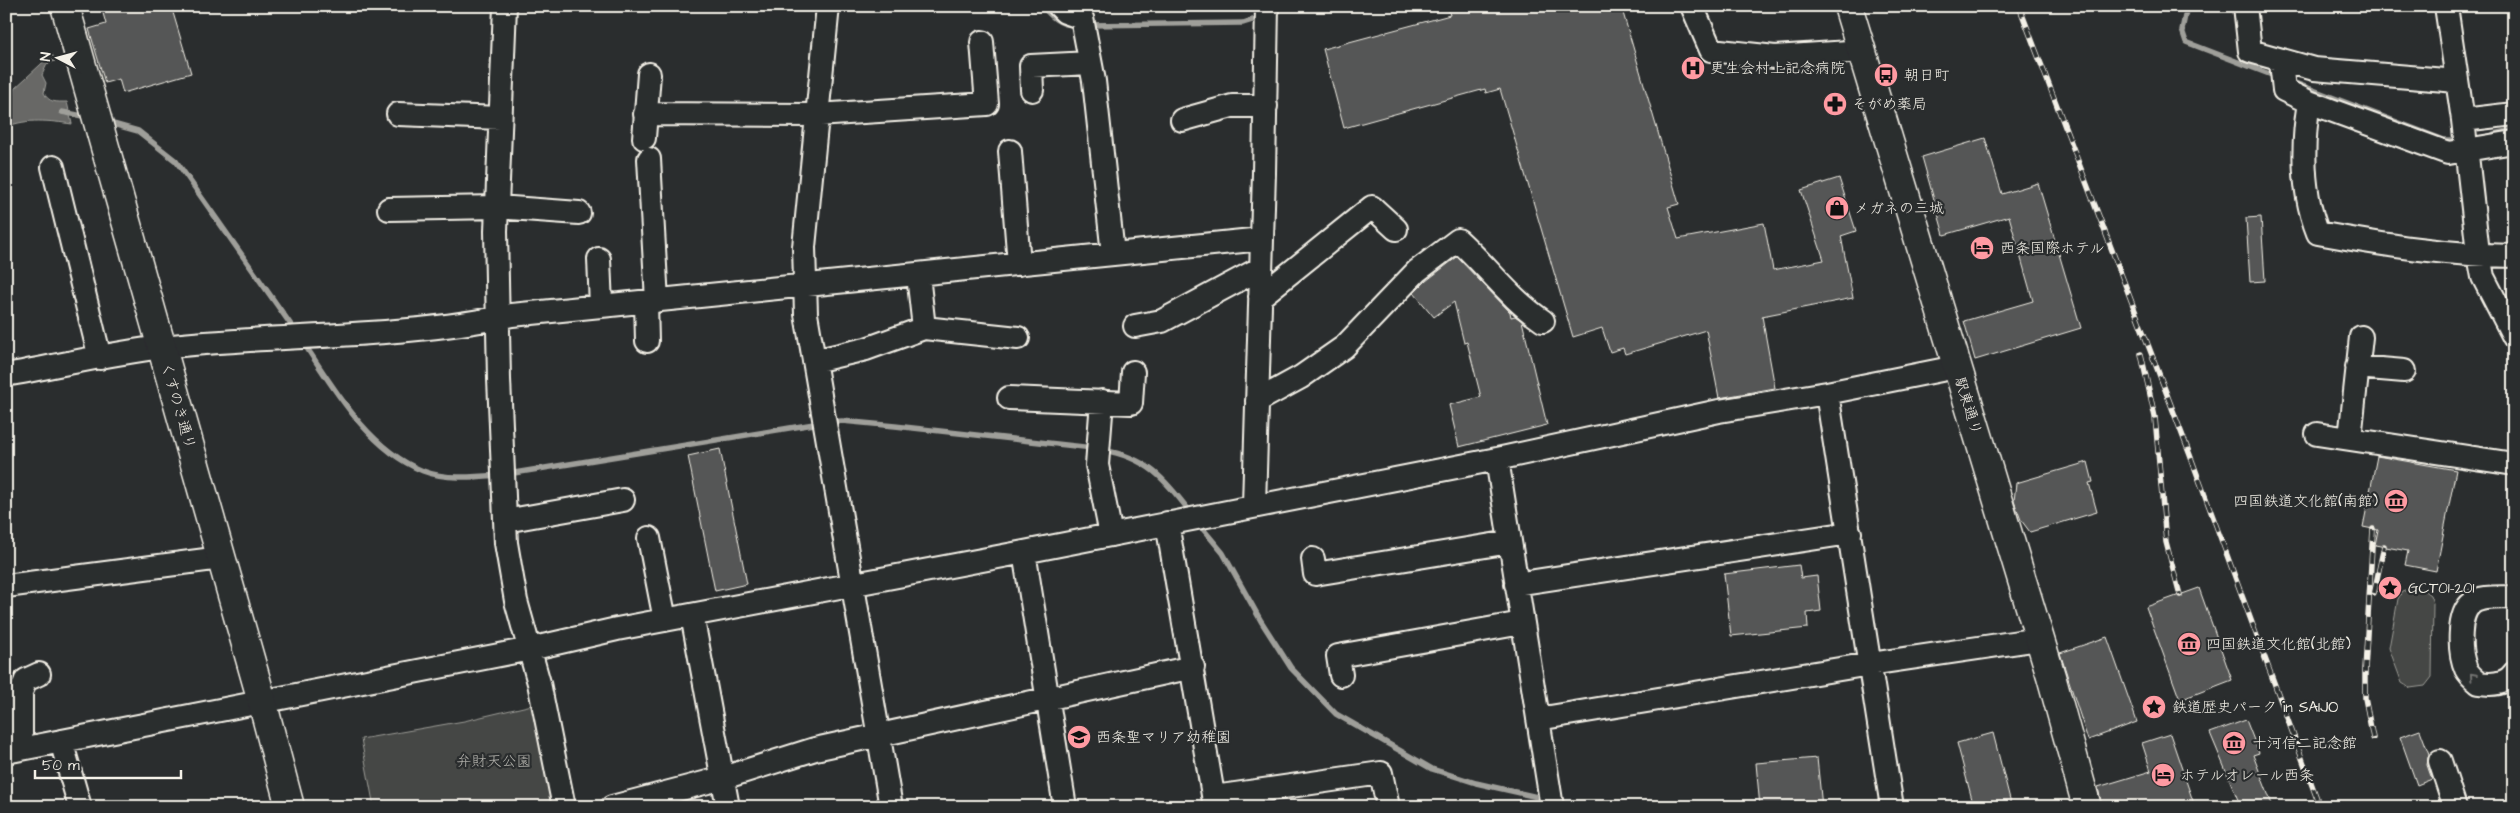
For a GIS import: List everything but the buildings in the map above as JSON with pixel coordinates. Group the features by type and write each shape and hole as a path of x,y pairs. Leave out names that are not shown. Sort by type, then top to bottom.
{"street":[{"name":"くすのき通り","path":"65,6 222,558 290,807"},
{"path":"504,6 497,207 498,318 505,521 516,601 539,683 564,807"},
{"path":"828,6 804,247 804,286 814,361 891,807"},
{"path":"1059,6 1082,24 1094,81 1113,254"},
{"path":"1692,6 1711,50 1776,57 1849,52 1860,48"},
{"name":"駅東通り","path":"1848,6 2039,639 2087,807"},
{"path":"2245,6 2250,51 2282,63 2314,69 2457,81"},
{"path":"2446,6 2483,277 2514,337"},
{"path":"1254,505 1267,12"},
{"path":"645,114 817,115 987,104 982,42"},
{"path":"1032,90 1031,66 1090,62"},
{"path":"2282,63 2284,90 2308,102 2448,153 2464,138 2514,114"},
{"path":"647,341 651,301 645,114 650,74"},
{"path":"2308,102 2304,132 2309,210 2318,233 2384,246 2479,255 2514,256"},
{"path":"1182,120 1232,106 1266,106"},
{"path":"398,114 500,118"},
{"path":"2464,138 2514,142"},
{"path":"1010,151 1019,264"},
{"path":"53,166 100,358"},
{"path":"389,209 497,207 579,213"},
{"path":"1260,297 1372,207 1396,229"},
{"path":"6,375 162,347 316,337 1262,239"},
{"path":"1257,401 1301,377 1344,347 1417,271 1458,240 1483,263 1527,310 1543,321"},
{"path":"599,259 601,306"},
{"path":"1135,326 1162,321 1261,268"},
{"path":"918,274 924,328"},
{"path":"814,361 866,349 924,328 1018,338"},
{"path":"2350,438 2360,337"},
{"path":"40,674 26,680 21,692 14,751 530,649 665,620 1024,552 1254,505 1496,459 1719,411 1827,394 1956,367"},
{"path":"2357,367 2404,371"},
{"path":"1009,399 1131,402 1134,372"},
{"path":"1827,394 1892,807"},
{"path":"1102,401 1097,465 1111,535"},
{"path":"2317,434 2514,464"},
{"path":"1496,459 1552,807"},
{"path":"505,521 623,500"},
{"path":"1168,524 1214,802 1381,773 1388,807"},
{"path":"1516,584 1850,533"},
{"path":"649,538 665,620"},
{"path":"1313,559 1315,574 1510,542"},
{"path":"1024,552 1065,807"},
{"path":"6,586 222,558"},
{"path":"2514,597 2487,598 2474,602 2467,608 2462,623 2463,654 2466,668 2479,683 2494,685 2510,680 2514,673"},
{"path":"2487,598 2514,608"},
{"path":"692,615 728,807"},
{"path":"1341,675 1338,656 1522,622"},
{"path":"1538,719 1870,664 2039,639"},
{"path":"612,807 723,778 815,749 1193,667"},
{"path":"61,741 80,807"},
{"path":"2440,761 2455,807"}],"green space":[{"path":"2410,589 2422,589 2430,595 2433,603 2432,677 2425,686 2410,688 2402,683 2389,648 2398,599 2402,592"},
{"name":"弁財天公園","path":"532,705 553,807 374,807 361,739 464,721"}],"shaded area":[{"path":"52,54 55,61 47,64 42,75 46,83 44,93 56,102 67,102 72,124 30,121 6,127 6,98 13,95 14,89"}],"waterway":[{"path":"1042,6 1060,22 1074,25"},
{"path":"2183,6 2186,11 2182,30 2186,42 2277,77"},
{"path":"1088,25 1243,23 1262,17"},
{"path":"2295,83 2444,140 2458,140"},
{"path":"62,112 88,117"},
{"path":"106,122 138,131 176,161 296,332"},
{"path":"2494,134 2514,130"},
{"path":"303,342 354,416 385,448 403,461 423,471 441,476 499,475"},
{"path":"829,422 842,421 895,426 1093,448"},
{"path":"508,474 820,423"},
{"path":"1102,450 1131,458 1154,471 1191,513"},
{"path":"1198,523 1223,553 1261,621 1291,668 1336,714 1432,769 1476,783 1546,799"},
{"path":"1557,801 1574,807"}],"railway":[{"path":"2019,6 2190,455 2320,807"},
{"path":"2141,354 2155,417 2166,542 2180,595"},
{"path":"2373,529 2365,698 2373,738"},
{"path":"2374,593 2384,546"}],"place":[{"name":"更生会村上記念病院","path":"1693,68"},
{"name":"朝日町","path":"1886,75"},
{"name":"そがめ薬局","path":"1835,104"},
{"name":"メガネの三城","path":"1837,208"},
{"name":"西条国際ホテル","path":"1982,248"},
{"name":"四国鉄道文化館(南館)","path":"2396,501"},
{"name":"GCT01-201","path":"2390,588"},
{"name":"四国鉄道文化館(北館)","path":"2189,644"},
{"name":"鉄道歴史パーク in SAIJO","path":"2154,707"},
{"name":"西条聖マリア幼稚園","path":"1079,737"},
{"name":"十河信二記念館","path":"2234,743"},
{"name":"ホテルオレール西条","path":"2163,775"}]}
